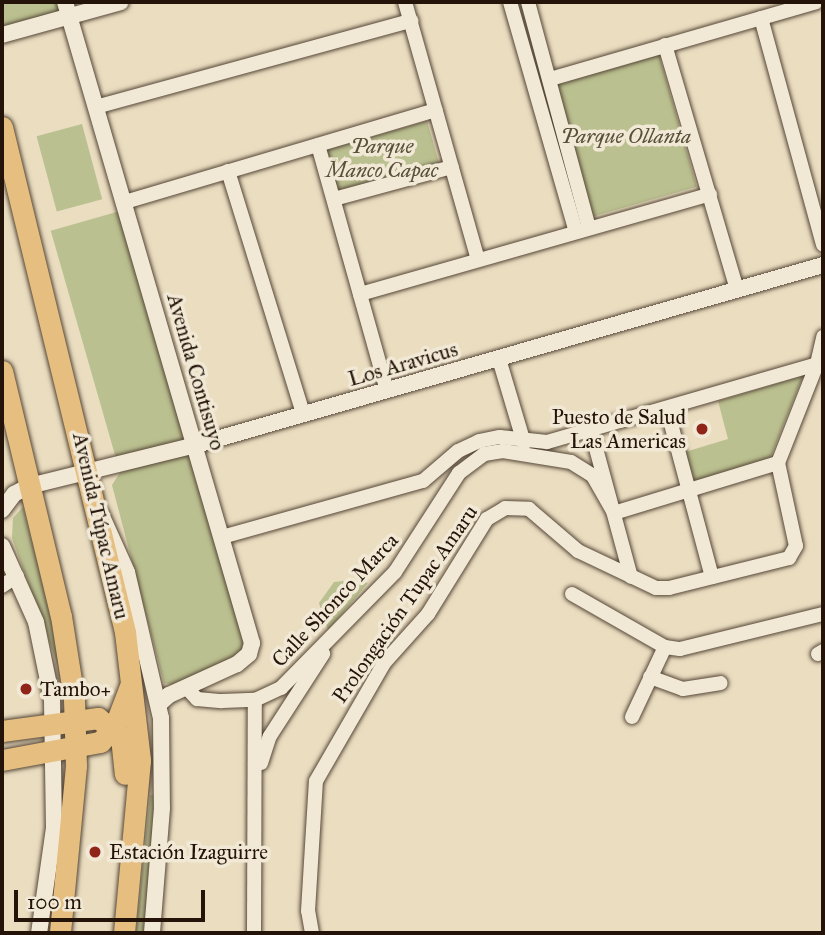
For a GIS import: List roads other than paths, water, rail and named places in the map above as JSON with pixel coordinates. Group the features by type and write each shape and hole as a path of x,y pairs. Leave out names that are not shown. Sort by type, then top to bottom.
{"main road":[{"name":"Avenida Túpac Amaru","path":"2,127 96,506 131,676 140,770 124,933"},
{"path":"2,442 4,380"},
{"path":"4,380 61,616 65,750 60,933"},
{"path":"2,760 98,744 114,727 131,676"},
{"path":"2,730 94,717 114,727 122,740 125,761 114,933"}],"street":[{"path":"2,35 67,9 121,2"},
{"path":"405,2 478,260"},
{"path":"510,2 582,230"},
{"path":"528,2 550,79 582,230"},
{"path":"550,79 816,2"},
{"name":"Avenida Contisuyo","path":"67,9 196,444 251,648 237,664 159,704"},
{"path":"761,18 823,245"},
{"path":"96,107 411,21"},
{"path":"665,46 737,290"},
{"path":"125,202 436,110"},
{"path":"318,145 387,390"},
{"path":"334,199 452,167"},
{"path":"228,172 303,414"},
{"path":"360,294 710,194"},
{"name":"Los Aravicus","path":"2,510 14,494 29,486 196,444 823,265"},
{"path":"614,513 778,463 817,364 823,337"},
{"path":"499,359 524,443"},
{"path":"222,537 423,481 458,451 479,441 500,437 524,443 591,430 817,364"},
{"path":"667,409 712,577"},
{"path":"591,430 631,577"},
{"name":"Calle Shonco Marca","path":"187,688 201,700 255,700 281,688 410,554 459,473 477,457 503,452 571,462 593,476 614,513"},
{"name":"Prolongación Tupac Amaru","path":"312,933 308,911 316,780 384,663 428,614 487,519 505,508 529,509 541,514 578,551 631,577 669,589 795,553 778,463"},
{"path":"96,506 127,572 159,704 162,808 152,933"},
{"path":"2,539 5,552 36,622 64,721"},
{"path":"2,586 17,576"},
{"path":"572,594 665,647 680,649 731,639 823,614"},
{"path":"257,790 268,740 339,629"},
{"path":"632,716 665,647"},
{"path":"650,677 683,689 721,683"},
{"path":"254,933 257,790 255,700"},
{"path":"39,933 65,750"}],"place":[{"name":"Puesto de Salud Las Americas","path":"702,429"},
{"name":"Tambo+","path":"26,689"},
{"name":"Estación Izaguirre","path":"95,852"}],"park label":[{"name":"Parque Ollanta","path":"626,136"},
{"name":"Parque Manco Capac","path":"382,158"}]}
